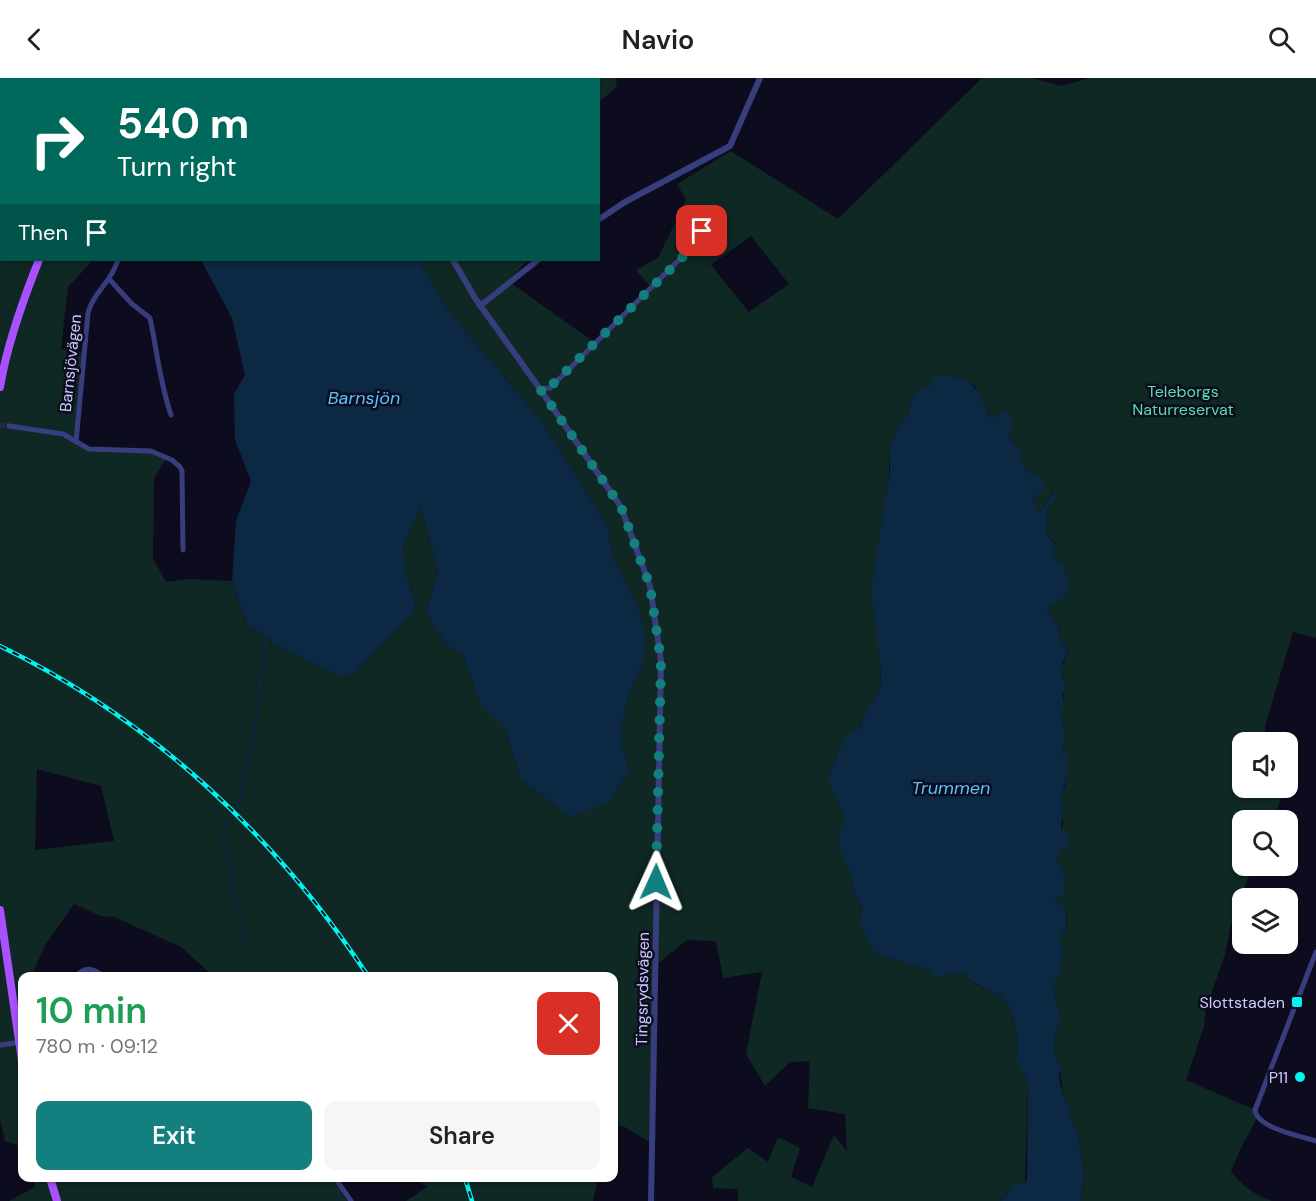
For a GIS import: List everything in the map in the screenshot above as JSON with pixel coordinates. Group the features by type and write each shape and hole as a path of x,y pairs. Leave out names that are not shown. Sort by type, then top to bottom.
{"main road":[{"path":"0,387 1,371 39,261"},
{"path":"0,910 18,1023"},
{"path":"51,1182 57,1201"}],"street":[{"path":"600,219 625,202 730,146 760,78"},
{"path":"540,389 549,388 691,249"},
{"name":"Barnsjövägen","path":"76,442 88,313 93,299 110,280 118,261"},
{"name":"Tingsrydsvägen","path":"454,261 480,306 621,507 650,586 661,661 651,1201"},
{"path":"480,306 537,261"},
{"path":"110,280 132,304 150,318 162,389 171,415"},
{"name":"Barnsjövägen","path":"9,426 63,434 89,450 158,452 180,467 183,550"},
{"path":"1316,952 1255,1110 1257,1118 1266,1125 1316,1141"},
{"path":"80,972 87,968 97,972"},
{"path":"0,1046 18,1043"},
{"path":"339,1182 351,1201"}],"green space":[{"path":"600,78 617,78 616,88 600,101"},
{"name":"Teleborgs Naturreservat","path":"982,78 1032,78 1061,86 1091,78 1316,78 1316,638 1293,632 1265,726 1266,732 1232,732 1232,798 1282,798 1276,810 1232,810 1232,876 1249,876 1244,888 1232,888 1232,921 1225,954 1206,1009 1204,1026 1186,1080 1255,1110 1257,1118 1231,1171 1250,1190 1272,1201 1081,1201 1084,1173 1078,1134 1070,1117 1068,1101 1063,1096 1054,1039 1061,1020 1053,986 1059,978 1059,965 1063,957 1057,939 1066,930 1067,912 1055,900 1065,891 1064,874 1057,860 1063,822 1060,795 1066,786 1063,754 1065,733 1060,714 1064,700 1064,679 1061,668 1068,646 1061,641 1060,627 1053,622 1054,618 1047,611 1051,605 1068,594 1062,564 1054,556 1056,543 1046,535 1047,510 1057,497 1052,492 1043,509 1038,511 1032,502 1039,493 1023,464 1020,450 1009,438 1010,426 992,419 974,385 931,386 910,415 900,423 890,445 880,689 864,716 861,727 845,737 829,773 836,798 846,819 840,851 851,875 853,891 862,907 860,921 879,955 929,969 932,975 944,979 948,973 964,973 980,987 996,994 1008,1005 1018,1043 1017,1059 1028,1081 1025,1184 1010,1189 1001,1201 738,1201 738,1189 713,1188 712,1177 748,1148 768,1162 778,1137 800,1148 791,1177 812,1187 834,1135 847,1151 845,1114 808,1108 810,1061 790,1062 765,1086 746,1054 762,972 723,978 716,941 687,940 657,964 651,1143 623,1126 618,1126 618,972 209,972 181,947 114,917 101,916 74,904 46,944 33,972 18,972 18,1146 5,1141 0,1119 0,261 92,261 68,287 61,349 84,352 76,442 82,447 151,451 167,457 154,478 153,558 166,582 188,579 232,581 247,624 284,649 341,677 355,673 416,609 405,568 403,546 421,506 438,572 426,612 446,646 462,653 480,703 506,729 520,778 569,817 629,770 620,734 628,697 642,664 638,606 612,555 608,527 542,421 447,309 420,261 527,261 508,281 595,343 653,290 636,270 658,258 686,200 677,184 731,151 838,219","holes":["751,236 789,284 749,312 711,265","37,769 101,786 114,841 35,850"]},
{"path":"34,1182 335,1182 347,1201 9,1201 35,1187"},
{"path":"420,1182 597,1182 593,1201 406,1201 427,1187"}],"water":[{"name":"Barnsjön","path":"202,261 420,261 447,309 542,421 608,527 612,555 638,606 646,636 642,664 628,697 620,734 629,770 607,803 569,817 520,778 506,729 480,703 462,653 446,646 426,612 438,572 421,507 403,546 405,568 416,609 355,673 341,677 284,649 247,624 232,581 236,521 251,481 235,440 234,394 245,375 232,318"},
{"name":"Trummen","path":"940,374 962,380 974,387 992,419 1006,410 1013,415 1009,438 1020,450 1023,464 1030,473 1041,475 1046,489 1039,493 1032,502 1038,511 1043,509 1053,492 1057,497 1047,510 1046,535 1058,546 1053,551 1054,556 1062,564 1071,589 1047,611 1054,618 1053,622 1060,627 1061,641 1068,646 1062,666 1067,687 1063,694 1064,707 1060,714 1065,733 1063,754 1067,756 1067,772 1065,786 1060,795 1063,810 1061,828 1071,843 1065,849 1060,850 1057,858 1064,875 1065,891 1064,896 1059,896 1055,900 1065,910 1066,930 1057,939 1062,944 1063,957 1059,965 1061,974 1053,986 1061,1020 1054,1039 1055,1056 1062,1066 1059,1072 1063,1096 1068,1101 1070,1117 1078,1134 1084,1173 1081,1201 1001,1201 1014,1184 1025,1184 1027,1179 1028,1081 1016,1059 1018,1043 1008,1005 996,994 981,987 964,973 948,973 945,979 932,975 929,969 879,955 869,944 860,921 862,907 853,891 851,875 840,852 838,832 846,819 829,784 829,773 845,737 861,727 864,716 880,689 881,667 871,588 890,471 890,445 900,423 910,415 910,404 914,396 921,389 931,385 932,380"}],"waterway":[{"path":"237,944 244,938 223,835 226,822 240,802 255,724 266,637"}],"tunnel":[{"path":"0,425 9,426"}],"railway":[{"path":"0,646 56,676 109,709 159,746 206,786 293,876 365,972"},
{"path":"466,1182 472,1201"}],"place":[{"name":"Slottstaden","path":"1297,1002"},
{"name":"P11","path":"1300,1077"}],"route":[{"path":"656,882 661,661 650,586 621,507 540,389 549,388 691,249 689,244 691,237 697,231 702,231"}]}
